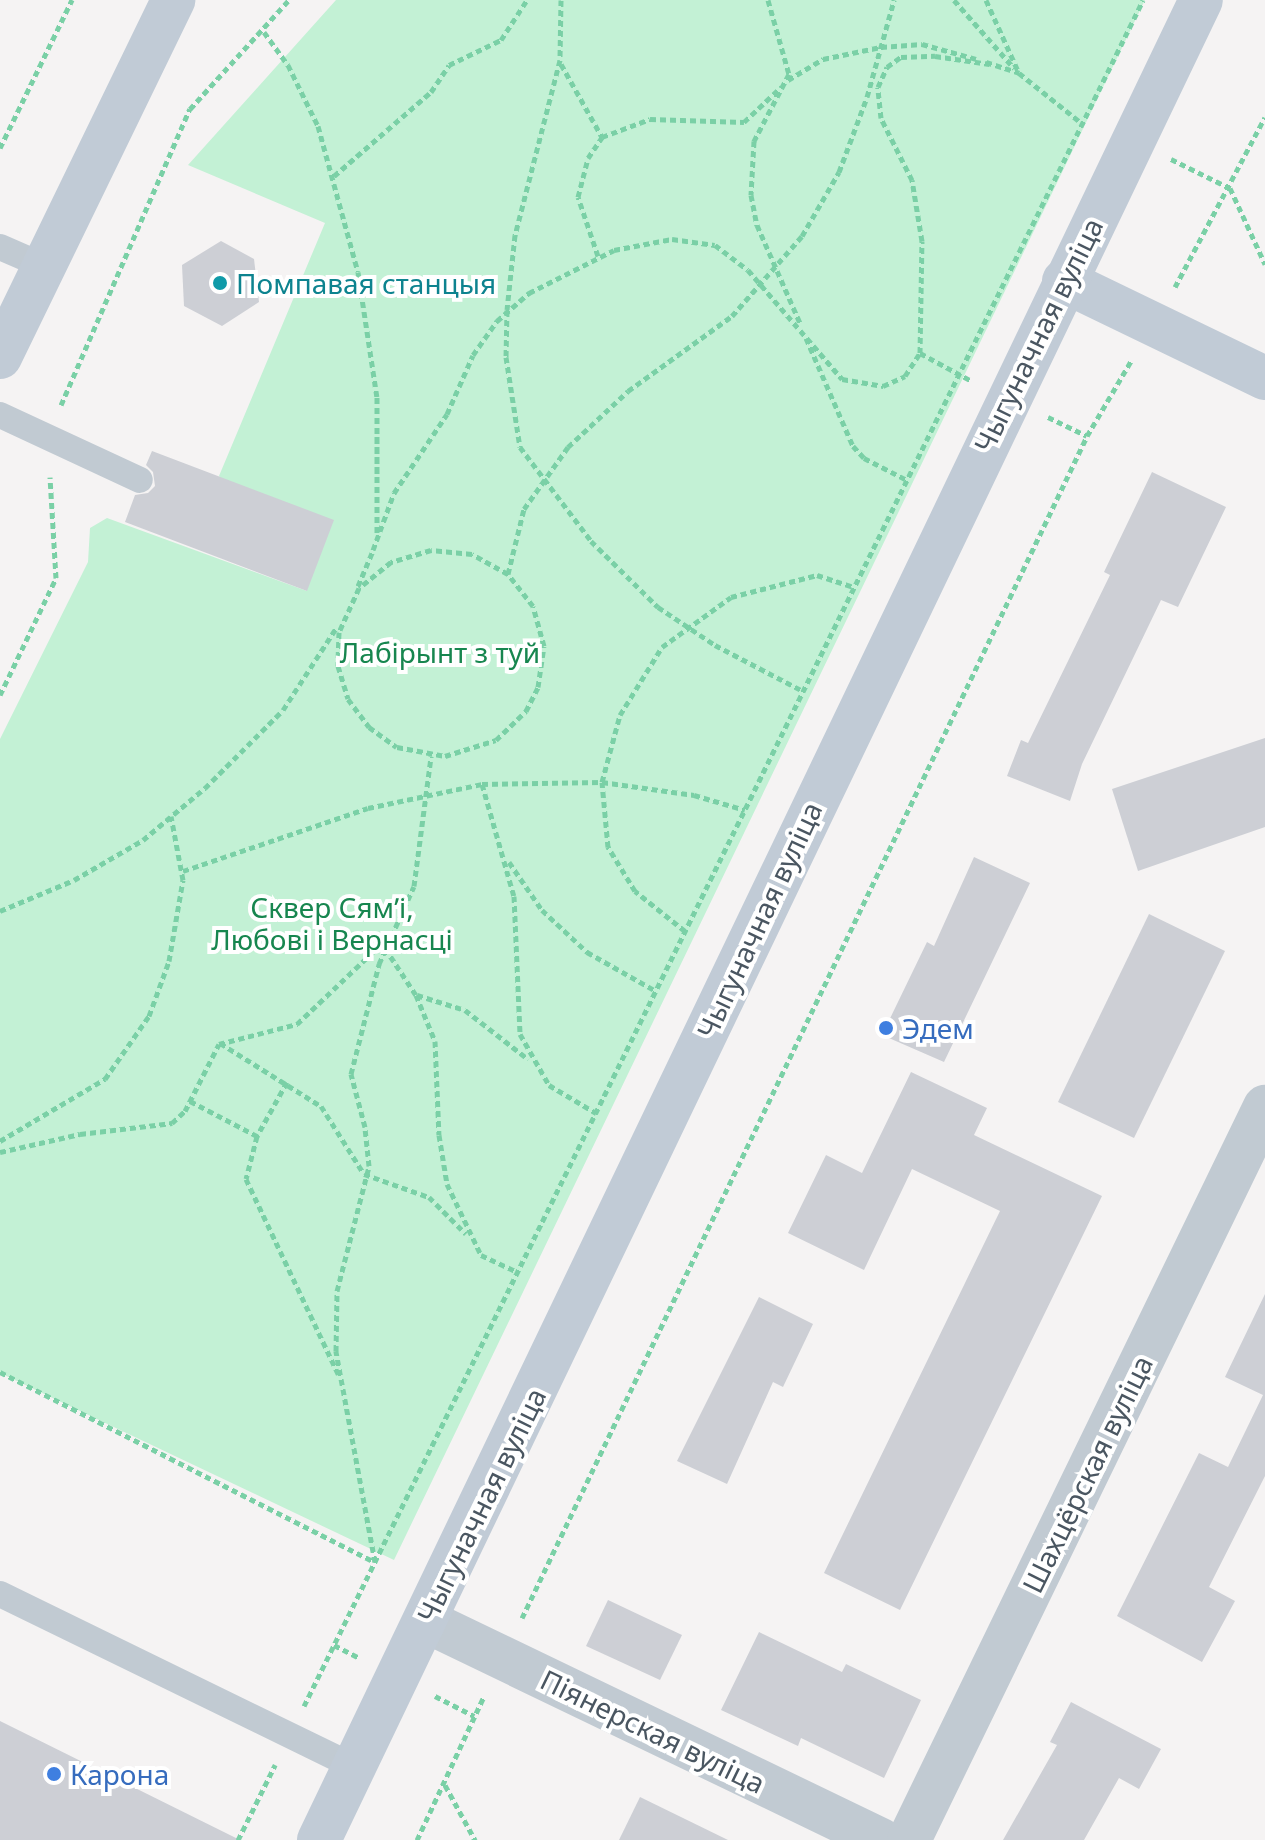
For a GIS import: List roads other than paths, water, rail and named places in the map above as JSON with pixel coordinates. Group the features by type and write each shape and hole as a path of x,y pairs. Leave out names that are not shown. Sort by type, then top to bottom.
{"main road":[{"path":"0,357 173,0"},
{"name":"Чыгуначная вуліца","path":"319,1840 1201,0"},
{"path":"1064,281 1265,378"}],"street":[{"name":"Шахцёрская вуліца","path":"909,1840 1265,1107"},
{"name":"Піянерская вуліца","path":"426,1621 881,1840"}],"lane":[{"path":"0,247 44,266"},
{"path":"0,415 140,480"},
{"path":"0,1594 353,1766"}],"place":[{"name":"Помпавая станцыя","path":"220,283"},
{"name":"Эдем","path":"886,1028"},
{"name":"Карона","path":"54,1774"}],"park label":[{"name":"Лабірынт з туй","path":"440,652"},
{"name":"Сквер Сямʼі, Любові і Вернасці","path":"332,923"}]}
